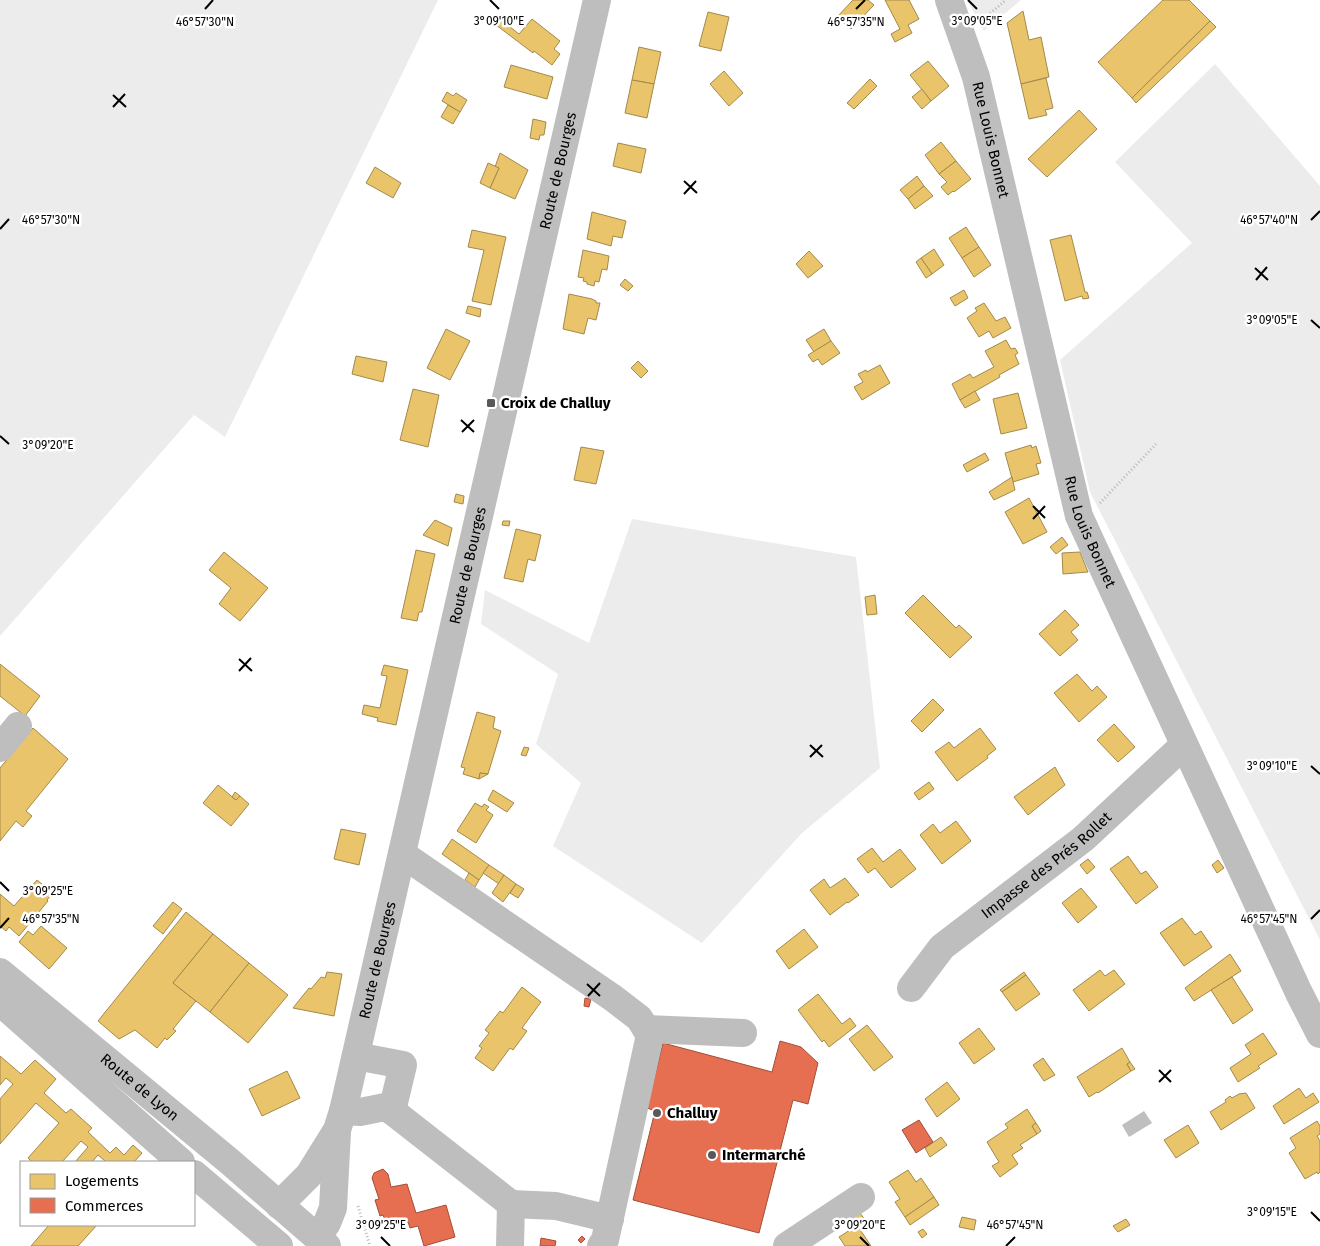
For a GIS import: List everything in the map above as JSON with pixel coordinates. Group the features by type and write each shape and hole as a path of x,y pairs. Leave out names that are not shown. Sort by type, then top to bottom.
{"street":[{"name":"Route de Bourges","path":"314,1243 327,1223 333,1208 340,1121 597,0"},
{"name":"Rue Louis Bonnet","path":"948,0 976,77 1082,522 1299,993 1320,1034"},
{"path":"0,748 18,726"},
{"name":"Impasse des Prés Rollet","path":"911,988 942,947 1083,839 1184,745"},
{"path":"402,854 612,998 639,1018 650,1036 610,1219 605,1240 601,1246"},
{"name":"Route de Lyon","path":"0,972 229,1161 309,1245 314,1243"},
{"name":"Route de Lyon","path":"0,1002 180,1161"},
{"path":"646,1029 743,1033"},
{"path":"356,1056 404,1065 392,1111"},
{"path":"340,1121 360,1112 385,1107 511,1204 556,1206 610,1219"},
{"name":"Route de Bourges","path":"278,1212 309,1175 340,1121"},
{"name":"Route de Lyon","path":"140,1126 193,1154 278,1212"},
{"path":"195,1175 279,1246"},
{"path":"787,1246 861,1197"},
{"path":"510,1246 511,1204"}],"path":[{"path":"962,37 1006,0"},
{"path":"1082,522 1156,444"}],"shaded area":[{"path":"0,0 438,0 225,437 194,415 0,636"},
{"path":"967,0 1021,0 984,31"},
{"path":"1215,64 1320,186 1320,940 1090,492 1060,360 1192,243 1115,162"},
{"path":"632,519 856,557 880,768 802,833 702,943 553,846 581,783 536,744 558,674 481,624 485,590 589,643"},
{"path":"1144,1111 1152,1123 1129,1137 1122,1125"}],"building: Logements":[{"path":"853,0 868,0 874,5 851,29 837,17"},
{"path":"885,0 909,0 919,19 908,25 912,33 895,42 891,34 900,29"},
{"path":"1163,0 1189,0 1210,21 1132,98 1098,62"},
{"path":"1023,11 1029,40 1041,37 1049,77 1021,84 1007,23"},
{"path":"708,12 729,17 721,51 699,46"},
{"path":"500,19 519,34 532,19 560,41 554,49 560,54 552,65 496,25"},
{"path":"1210,21 1216,27 1136,103 1132,98"},
{"path":"639,47 661,52 654,84 632,80"},
{"path":"928,61 949,86 931,101 910,75"},
{"path":"511,65 553,77 547,99 504,87"},
{"path":"724,71 743,93 729,106 710,84"},
{"path":"1046,78 1053,108 1045,110 1047,115 1029,119 1021,84"},
{"path":"870,79 877,86 854,109 847,103"},
{"path":"632,80 654,84 647,118 625,113"},
{"path":"922,89 931,101 922,109 912,97"},
{"path":"447,92 453,96 456,93 467,100 460,112 442,101"},
{"path":"448,105 460,112 453,124 441,117"},
{"path":"1079,110 1097,129 1047,177 1028,159"},
{"path":"533,119 546,122 544,135 540,135 539,140 530,138"},
{"path":"941,142 956,161 939,174 925,155"},
{"path":"618,143 646,149 641,173 613,166"},
{"path":"500,153 528,170 515,199 490,188 499,168 495,167"},
{"path":"956,161 971,179 948,195 941,187 947,182 939,174"},
{"path":"488,163 499,168 490,188 480,183"},
{"path":"375,167 401,183 393,198 366,183"},
{"path":"917,176 924,186 908,199 900,190"},
{"path":"924,186 933,196 915,209 908,199"},
{"path":"592,212 626,221 622,238 613,236 611,246 587,239"},
{"path":"966,227 979,247 962,258 949,238"},
{"path":"472,230 506,237 491,305 472,301 484,250 468,247"},
{"path":"1071,235 1085,292 1087,292 1089,298 1083,299 1082,296 1065,301 1050,240"},
{"path":"979,247 991,265 974,277 962,258"},
{"path":"934,249 944,265 932,274 921,258"},
{"path":"583,250 609,256 607,270 602,269 599,282 595,281 594,286 583,281 584,278 578,277"},
{"path":"809,251 823,266 808,278 796,264"},
{"path":"921,258 932,274 926,278 916,262"},
{"path":"625,279 633,286 628,291 620,285"},
{"path":"964,290 968,298 955,306 950,298"},
{"path":"569,294 592,299 596,303 600,303 596,320 588,318 584,334 563,329"},
{"path":"984,303 996,321 1005,317 1011,328 993,338 989,331 979,337 967,318 977,311 975,308"},
{"path":"468,306 481,309 480,317 466,313"},
{"path":"446,329 470,341 450,380 427,368"},
{"path":"824,329 831,341 814,352 806,340"},
{"path":"1006,340 1011,349 1015,348 1018,353 1015,355 1019,364 960,400 952,384 970,374 973,378 994,367 985,351"},
{"path":"831,341 840,353 822,365 818,359 813,362 808,355"},
{"path":"356,356 387,362 383,382 352,374"},
{"path":"638,361 648,371 641,378 631,368"},
{"path":"880,365 890,383 862,400 854,387 863,382 858,374 866,370 867,372"},
{"path":"413,389 439,395 428,447 400,440"},
{"path":"975,391 980,400 965,408 960,400"},
{"path":"1018,393 1027,428 1001,434 993,399"},
{"path":"1031,445 1032,448 1036,446 1041,463 1036,464 1039,474 1013,482 1005,453"},
{"path":"581,447 604,451 596,484 574,480"},
{"path":"985,453 989,460 967,472 963,465"},
{"path":"1012,477 1015,490 994,500 989,492"},
{"path":"456,494 464,496 463,504 454,502"},
{"path":"1029,498 1047,532 1023,544 1005,512"},
{"path":"435,520 452,528 448,546 423,535"},
{"path":"503,521 510,521 509,526 502,525"},
{"path":"516,529 541,535 535,561 528,559 523,582 504,578"},
{"path":"1062,537 1068,545 1056,554 1050,547"},
{"path":"416,550 435,554 422,612 419,612 417,621 401,618"},
{"path":"224,552 268,588 240,621 219,604 231,588 209,570"},
{"path":"1080,552 1088,572 1063,574 1062,553"},
{"path":"875,595 877,614 867,615 865,597"},
{"path":"923,595 956,628 959,625 972,637 950,658 905,613"},
{"path":"1065,610 1079,625 1071,632 1078,640 1060,656 1039,634"},
{"path":"0,664 40,696 25,716 0,696"},
{"path":"384,665 408,670 396,725 377,721 378,718 362,714 364,705 380,708 387,676 381,675"},
{"path":"1077,674 1092,691 1097,686 1107,697 1079,722 1054,693"},
{"path":"933,699 944,710 922,732 911,721"},
{"path":"477,712 495,717 493,728 501,731 488,774 480,773 479,779 463,774 465,768 461,767"},
{"path":"1114,724 1135,747 1118,762 1097,740"},
{"path":"33,728 68,759 26,811 32,816 23,827 16,821 0,841 0,768"},
{"path":"980,728 996,749 987,756 988,758 957,781 935,752 949,742 954,748"},
{"path":"524,747 529,748 526,756 521,755"},
{"path":"1055,767 1065,785 1028,815 1014,797"},
{"path":"480,773 488,774 479,779"},
{"path":"929,782 934,789 919,800 914,793"},
{"path":"218,785 236,800 240,796 249,804 231,826 203,803"},
{"path":"493,790 514,803 507,812 488,800"},
{"path":"235,792 240,796 236,800 232,797"},
{"path":"475,803 482,807 484,804 489,807 486,810 493,815 476,843 457,831"},
{"path":"956,821 971,841 942,864 920,835 933,824 940,833"},
{"path":"341,829 366,834 359,865 334,859"},
{"path":"452,839 489,865 479,880 442,854"},
{"path":"872,848 883,862 900,849 916,869 891,888 875,868 868,873 857,859"},
{"path":"1128,856 1141,874 1146,871 1158,887 1136,904 1110,869"},
{"path":"1088,859 1095,867 1087,874 1080,865"},
{"path":"1218,860 1224,868 1217,873 1212,865"},
{"path":"489,865 504,875 499,884 483,873"},
{"path":"469,873 479,880 475,887 465,880"},
{"path":"504,875 516,884 503,902 492,893"},
{"path":"845,878 859,895 830,915 810,890 824,879 830,888"},
{"path":"37,880 53,893 19,936 9,927 6,931 0,926 0,894 14,906"},
{"path":"516,884 524,889 518,898 510,893"},
{"path":"1081,888 1097,907 1078,923 1062,903"},
{"path":"173,902 182,909 163,934 153,926"},
{"path":"186,912 213,934 173,983 196,1001 173,1029 176,1031 167,1040 165,1038 157,1048 135,1030 119,1039 98,1021"},
{"path":"1182,918 1195,935 1201,931 1212,947 1184,966 1160,933"},
{"path":"41,926 67,948 49,969 19,942 28,931 33,935"},
{"path":"804,929 818,947 789,969 776,951"},
{"path":"213,934 249,963 210,1012 173,983"},
{"path":"1230,954 1241,971 1194,1001 1185,988"},
{"path":"249,963 288,995 248,1043 210,1012"},
{"path":"1100,970 1105,976 1114,970 1125,984 1089,1011 1073,990"},
{"path":"327,972 342,974 334,1016 293,1008 309,988 311,989 321,977 325,978"},
{"path":"1024,972 1026,975 1002,992 1000,990"},
{"path":"1026,975 1040,994 1016,1011 1002,992"},
{"path":"1232,977 1253,1010 1233,1024 1211,990"},
{"path":"522,987 541,1002 522,1028 527,1031 513,1050 510,1048 493,1071 475,1058 482,1048 479,1046 489,1033 485,1030 500,1011 503,1013"},
{"path":"818,994 842,1024 850,1018 856,1026 829,1047 824,1040 822,1042 798,1010"},
{"path":"867,1025 893,1057 874,1071 849,1039"},
{"path":"979,1028 995,1049 974,1064 959,1043"},
{"path":"1263,1033 1277,1054 1238,1082 1230,1068 1251,1054 1245,1045"},
{"path":"1122,1048 1130,1062 1127,1064 1131,1071 1089,1097 1077,1077"},
{"path":"0,1056 21,1074 35,1060 56,1079 44,1093 66,1113 71,1109 92,1128 88,1132 110,1153 116,1147 124,1155 133,1145 142,1153 135,1161 105,1161 98,1155 93,1161 76,1161 88,1147 81,1141 63,1161 31,1161 28,1158 59,1123 36,1103 0,1144 0,1099 13,1084 6,1078 0,1085"},
{"path":"1043,1058 1055,1075 1044,1081 1033,1065"},
{"path":"1130,1062 1135,1069 1131,1071 1127,1064"},
{"path":"287,1071 300,1098 262,1116 249,1089"},
{"path":"947,1082 960,1099 937,1117 925,1099"},
{"path":"1299,1088 1306,1098 1313,1093 1319,1102 1284,1124 1273,1106"},
{"path":"1246,1093 1255,1108 1221,1130 1210,1112 1226,1102 1225,1100 1230,1096 1232,1098"},
{"path":"1027,1109 1036,1123 1032,1126 1037,1134 1020,1145 1023,1148 1012,1155 1018,1164 1000,1177 992,1166 999,1162 987,1142 1008,1128 1005,1124"},
{"path":"1317,1121 1320,1126 1320,1134 1317,1136 1320,1141 1320,1172 1305,1179 1289,1153 1296,1148 1290,1138"},
{"path":"1036,1123 1041,1131 1037,1134 1032,1126"},
{"path":"1188,1125 1199,1143 1176,1158 1164,1140"},
{"path":"941,1137 947,1145 930,1157 925,1148"},
{"path":"908,1170 916,1182 921,1178 934,1197 905,1217 895,1202 900,1199 889,1182"},
{"path":"934,1197 939,1205 910,1225 905,1217"},
{"path":"860,1213 865,1220 857,1225 871,1246 845,1246 839,1237 850,1230 845,1222"},
{"path":"962,1217 976,1220 974,1230 959,1227"},
{"path":"1126,1219 1130,1225 1118,1232 1113,1226"},
{"path":"48,1226 96,1226 78,1246 31,1246"},
{"path":"923,1229 927,1234 922,1238 918,1232"}],"building: Commerces":[{"path":"585,998 591,999 589,1007 584,1006"},
{"name":"Intermarché","path":"780,1041 801,1047 818,1063 808,1104 793,1100 759,1233 633,1200 655,1111 647,1108 663,1043 772,1072"},
{"path":"919,1120 933,1142 916,1153 902,1130"},
{"path":"383,1169 388,1174 391,1187 407,1184 416,1213 446,1205 455,1237 424,1246 418,1226 410,1228 408,1222 388,1228 383,1215 380,1216 375,1200 379,1199 372,1178 374,1173"},
{"path":"582,1236 585,1239 581,1243 578,1240"},
{"path":"541,1238 556,1241 555,1246 540,1246"}],"place":[{"name":"Croix de Challuy","path":"491,403"},
{"name":"Challuy","path":"657,1113"},
{"name":"Intermarché","path":"712,1155"}]}
